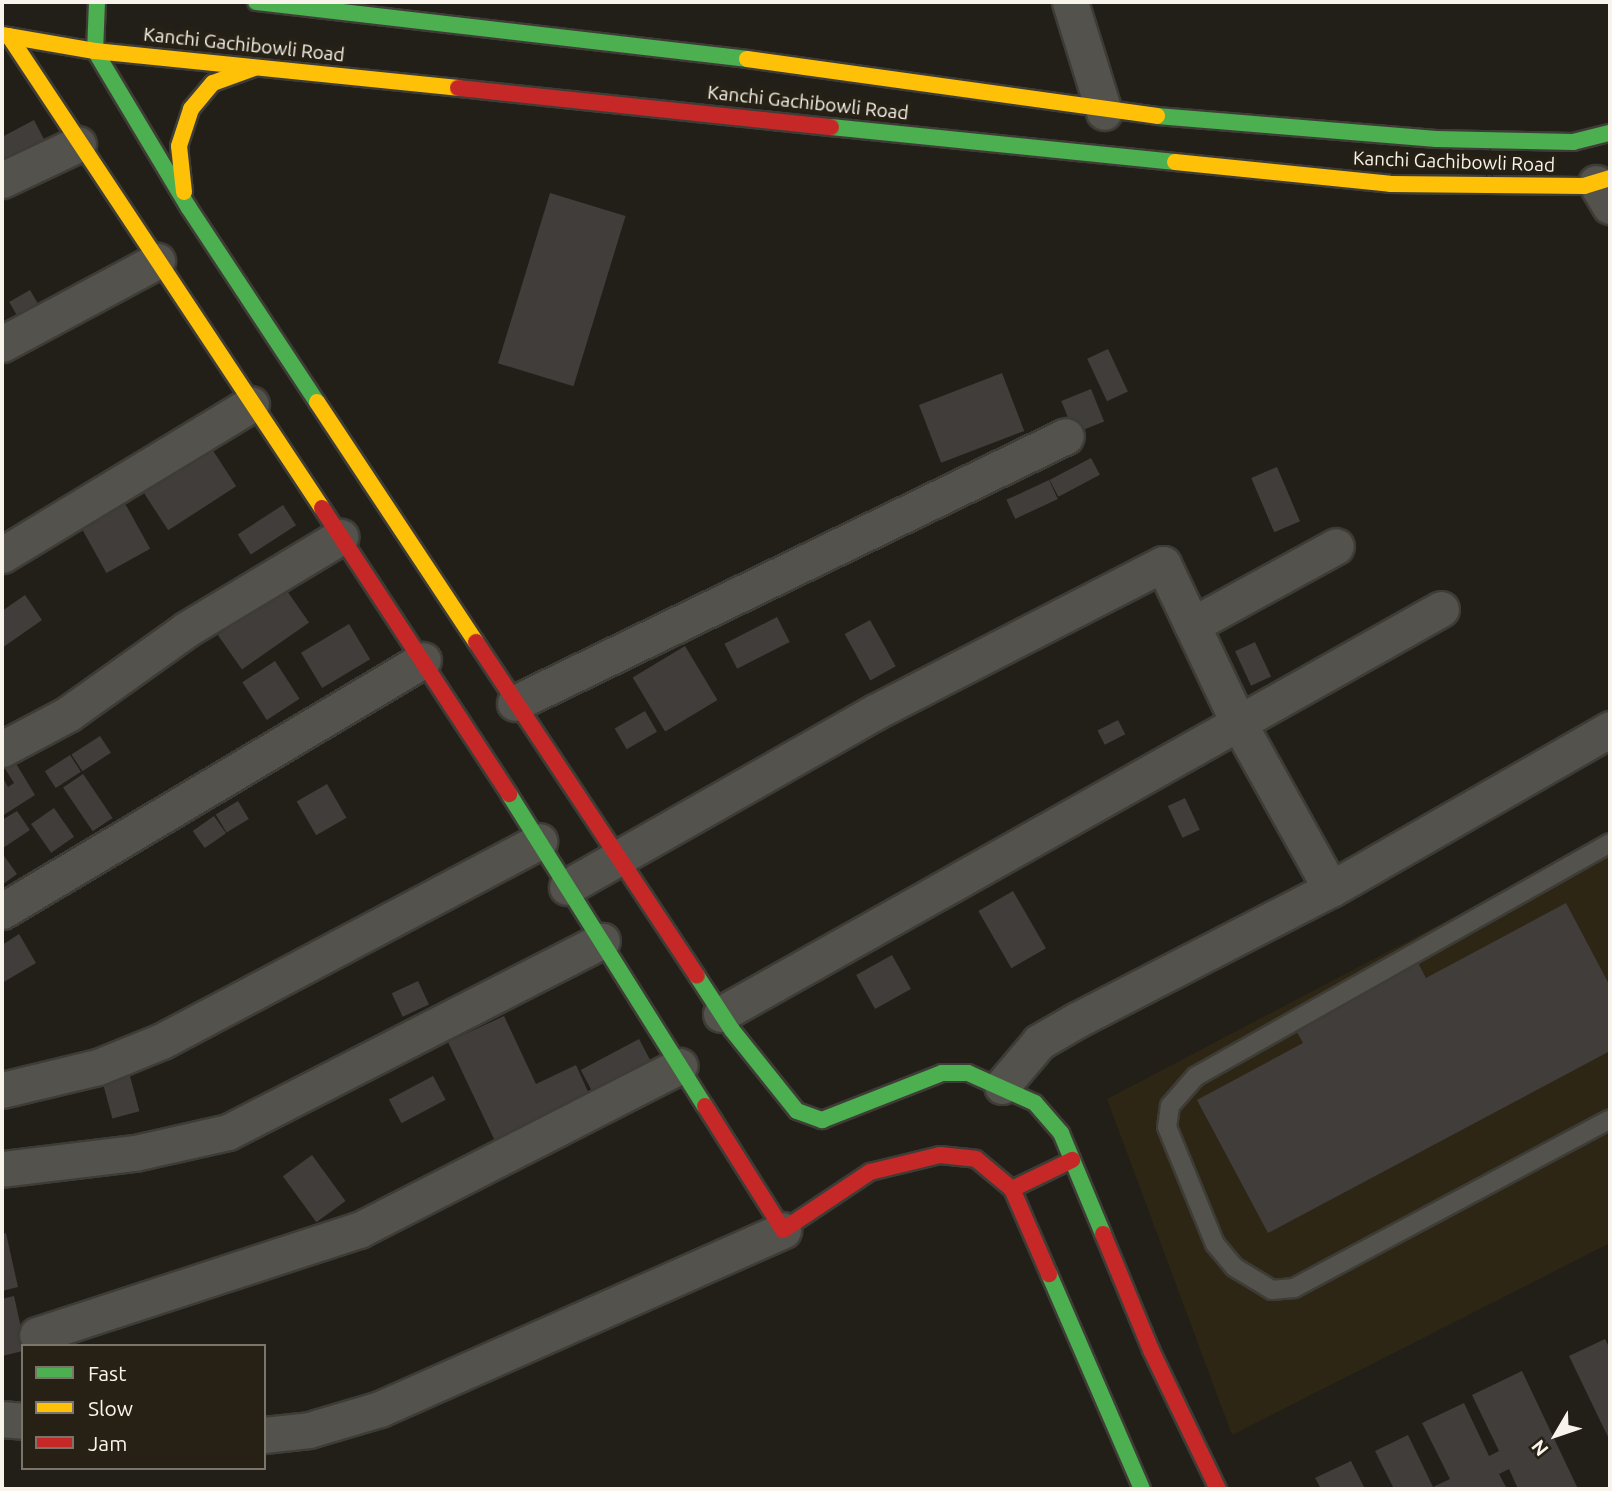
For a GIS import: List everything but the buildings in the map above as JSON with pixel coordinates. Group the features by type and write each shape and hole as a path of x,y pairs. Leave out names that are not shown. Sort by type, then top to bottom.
{"street":[{"path":"97,2 95,51 189,208 721,1014 797,1111 822,1120 942,1073 968,1073 1035,1103 1061,1133 1151,1350 1218,1489"},
{"name":"Kanchi Gachibowli Road","path":"256,2 829,69 1104,113 1449,139 1573,142 1610,133"},
{"path":"1070,2 1104,113"},
{"path":"5,36 423,660 783,1230"},
{"name":"Kanchi Gachibowli Road","path":"5,36 95,51 1390,184 1606,189"},
{"path":"189,208 179,180 180,146 191,109 213,83 256,67"},
{"path":"2,180 78,144"},
{"path":"2,344 157,261"},
{"path":"2,555 251,404"},
{"path":"515,702 1066,436"},
{"path":"2,749 68,714 187,629 340,537"},
{"path":"1192,625 1336,546"},
{"path":"567,887 616,856 875,712 1163,564 1238,722 1331,889"},
{"path":"721,1014 1441,609"},
{"path":"2,911 423,660"},
{"path":"1002,1086 1039,1042 1331,889 1610,729"},
{"path":"2,1090 99,1067 162,1041 539,841"},
{"path":"2,1169 135,1153 228,1132 602,942"},
{"path":"37,1335 359,1230 680,1066"},
{"path":"266,1435 309,1430 380,1409 783,1230 870,1172 940,1155 976,1159 1012,1189 1142,1489"},
{"path":"1012,1189 1072,1160"},
{"path":"2,1419 21,1421"}],"lane":[{"path":"1610,843 1196,1076 1170,1106 1167,1127 1215,1244 1234,1267 1272,1290 1294,1288 1610,1119"}],"shaded area":[{"path":"1610,835 1610,1243 1232,1435 1107,1099"}],"traffic: fast":[{"path":"97,2 95,51 189,208 317,402"},
{"path":"256,2 747,59"},
{"path":"1157,116 1436,139 1573,142 1610,133"},
{"path":"831,127 1175,162"},
{"path":"509,794 705,1106"},
{"path":"697,976 732,1030 797,1111 822,1120 942,1073 968,1073 1035,1103 1061,1133 1103,1234"},
{"path":"1049,1274 1142,1489"}],"traffic: slow":[{"path":"2,35 95,51 458,88"},
{"path":"9,36 322,508"},
{"path":"747,59 1157,116"},
{"path":"184,192 179,146 191,109 213,83 254,68"},
{"path":"1175,162 1390,184 1584,186 1610,178"},
{"path":"317,402 476,642"}],"traffic: jam":[{"path":"458,88 831,127"},
{"path":"322,508 509,794"},
{"path":"476,642 697,976"},
{"path":"705,1106 783,1230 870,1172 940,1155 976,1159 1012,1189 1049,1274"},
{"path":"1012,1189 1072,1160"},
{"path":"1103,1234 1151,1350 1218,1489"}]}
